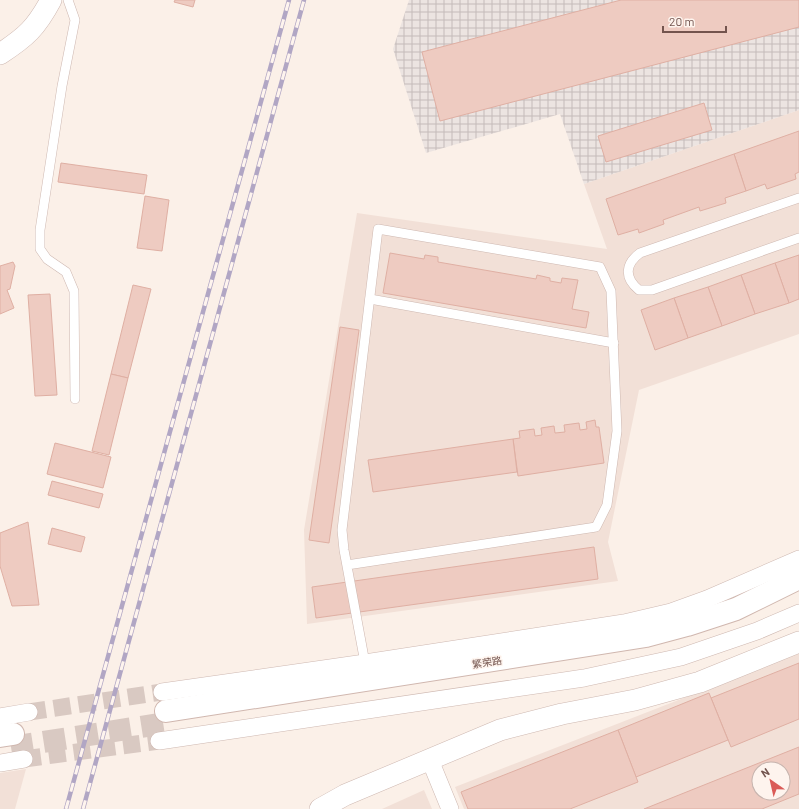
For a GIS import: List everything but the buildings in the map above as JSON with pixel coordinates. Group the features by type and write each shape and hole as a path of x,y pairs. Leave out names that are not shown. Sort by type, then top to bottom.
{"main road":[{"name":"繁荣路","path":"163,717 646,636 687,625 736,609 799,578"},
{"name":"繁荣路","path":"163,717 622,653 740,620 799,595"}],"street":[{"path":"0,54 23,38 38,23 52,0"},
{"path":"163,717 365,663 624,623 671,612 707,599 799,559"},
{"path":"163,717 584,678 681,657 757,631 799,613"},
{"path":"320,809 346,795 500,730 562,714 635,700 700,682 799,642"},
{"path":"0,717 29,712"},
{"path":"430,760 450,809"}],"lane":[{"path":"68,0 75,20 62,86 40,230 40,249 47,259 66,272 74,291 75,399"},
{"path":"799,198 640,254 630,260 627,269 633,286 639,290 652,290 799,238"},
{"path":"346,565 596,527 607,505 617,430 611,291 600,267 378,229 342,530 346,565 365,663"},
{"path":"370,299 614,343"}],"shaded area":[{"path":"409,0 799,0 799,110 584,184 560,114 426,153 393,49"},
{"path":"799,110 799,334 639,390 608,542 618,581 307,624 304,530 357,213 607,249 584,184"},
{"path":"799,653 799,809 464,809 455,787"},
{"path":"26,769 15,809 0,809 0,773"},
{"path":"424,790 432,809 382,809"}],"tunnel":[{"path":"29,712 162,692"},
{"path":"11,747 166,723"},
{"path":"24,759 159,741"}],"railway":[{"path":"66,809 289,0"},
{"path":"83,809 304,0"}]}
